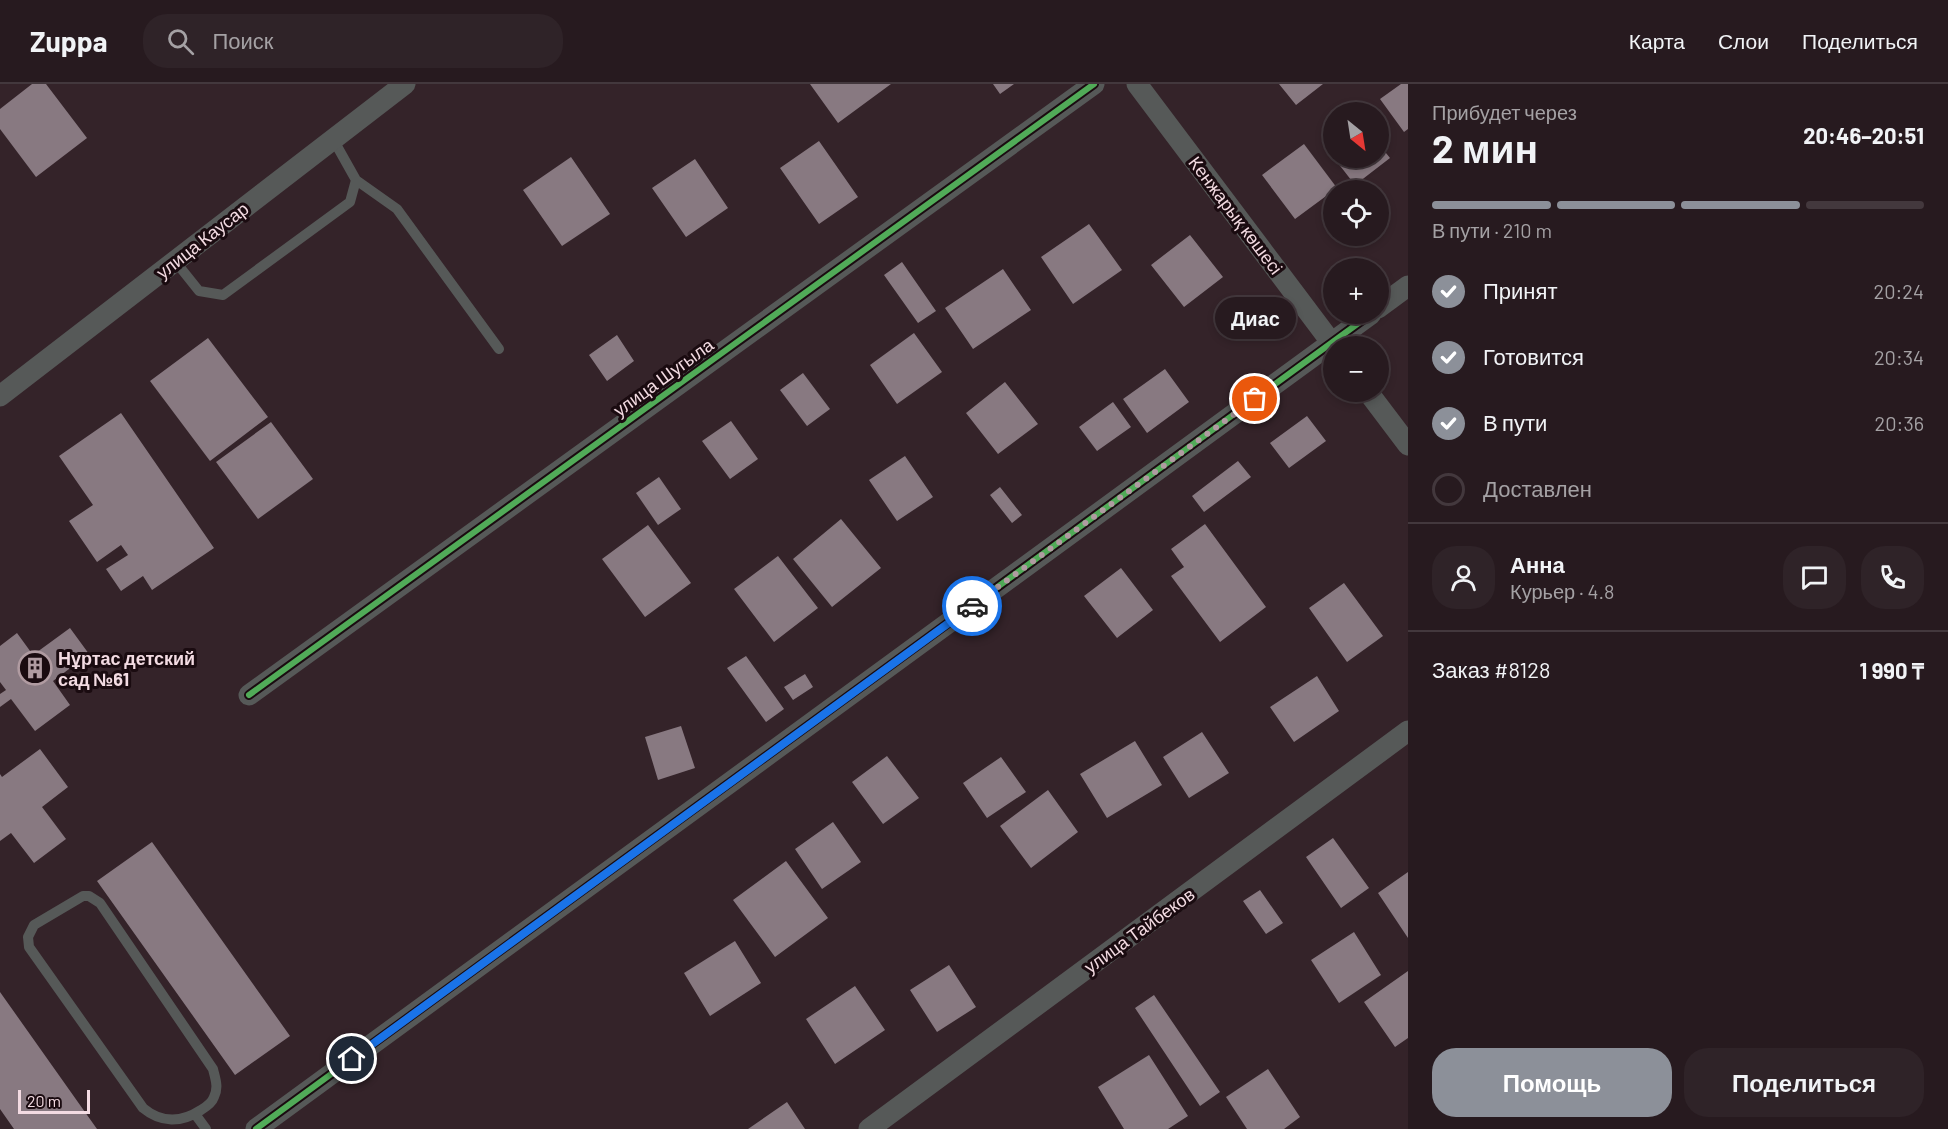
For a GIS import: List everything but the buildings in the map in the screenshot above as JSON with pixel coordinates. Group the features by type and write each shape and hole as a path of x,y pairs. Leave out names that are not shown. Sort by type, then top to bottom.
{"street":[{"name":"улица Каусар","path":"0,396 405,84"},
{"name":"улица Шугыла","path":"249,694 1094,84"},
{"name":"Кенжарық көшесі","path":"1137,84 1326,336"},
{"path":"1389,300 1408,286"},
{"path":"1344,336 1359,324"},
{"path":"256,1129 1323,352"},
{"path":"1376,402 1408,445"},
{"name":"улица Тайбеков","path":"869,1129 1408,731"}],"lane":[{"path":"333,139 356,180 397,208 499,349"},
{"path":"175,261 199,291 223,296 350,202 356,180"},
{"path":"83,896 89,896 100,903 213,1069 217,1085 214,1098 195,1114 172,1121 152,1115 143,1108 29,947 28,936 34,925 83,896"},
{"path":"195,1114 206,1129"}],"cycle path":[{"path":"249,695 1094,84"},
{"path":"256,1129 1357,324"}],"way so far":[{"path":"972,606 1255,399"}],"place":[{"name":"Диас","path":"1255,399"},
{"name":"Нұртас детский сад №61","path":"35,668"}],"route":[{"path":"352,1059 972,606"}]}
